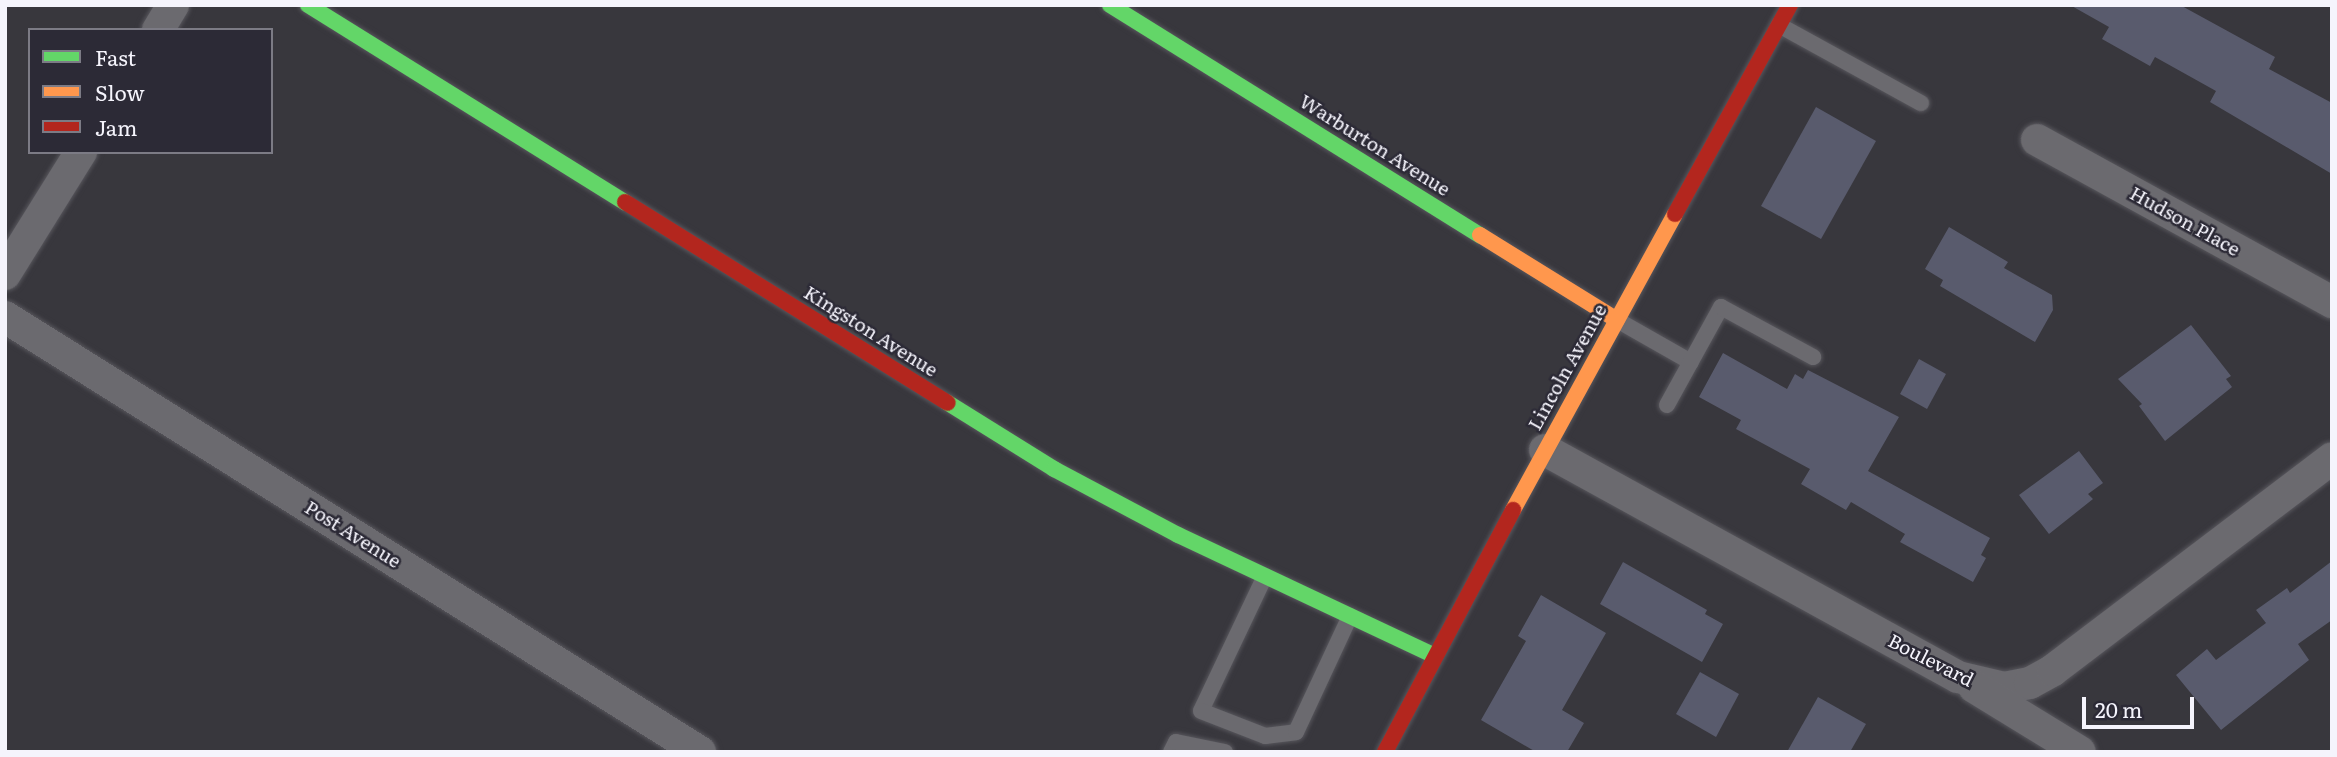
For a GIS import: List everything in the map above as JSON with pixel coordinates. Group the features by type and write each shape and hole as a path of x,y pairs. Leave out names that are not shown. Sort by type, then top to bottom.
{"street":[{"path":"159,28 173,5"},
{"name":"Kingston Avenue","path":"308,5 1054,469 1265,576 1433,654"},
{"name":"Warburton Avenue","path":"1110,5 1617,320"},
{"name":"Lincoln Avenue","path":"1385,752 1433,654 1790,5"},
{"name":"Hudson Place","path":"2037,140 2332,302"},
{"path":"5,274 80,154"},
{"name":"Post Avenue","path":"5,317 700,752"},
{"name":"Boulevard","path":"1545,450 1958,677 2004,688 2030,683 2053,670 2332,458"},
{"path":"1958,677 2080,752"}],"lane":[{"path":"1779,24 1921,103"},
{"path":"1667,405 1721,307 1813,357"},
{"path":"1617,320 1691,362"},
{"path":"1265,576 1201,711 1265,736 1296,732 1350,616"},
{"path":"1171,752 1176,742 1225,752"}],"building":[{"path":"2070,5 2180,5 2275,57 2269,69 2332,103 2332,174 2210,102 2216,91 2155,57 2150,66 2102,39 2109,27"},
{"path":"1816,107 1876,141 1821,239 1761,206"},
{"path":"1949,227 2008,262 2004,268 2052,295 2053,310 2035,342 1940,286 1943,280 1925,269"},
{"path":"2191,325 2231,376 2226,379 2232,387 2165,441 2139,406 2142,404 2118,379"},
{"path":"1723,353 1787,389 1795,374 1803,379 1808,370 1899,417 1868,471 1990,538 1981,555 1986,558 1973,582 1900,542 1905,534 1851,502 1846,510 1801,484 1810,469 1736,429 1741,420 1699,397"},
{"path":"1919,359 1946,374 1927,409 1900,394"},
{"path":"2079,451 2103,483 2088,494 2093,499 2049,534 2019,495"},
{"path":"2332,561 2332,620 2298,644 2309,660 2221,730 2176,675 2207,649 2216,660 2266,623 2256,610 2287,588 2290,593"},
{"path":"1623,562 1707,610 1705,614 1723,624 1702,662 1600,604"},
{"path":"1541,595 1606,633 1562,710 1584,723 1567,752 1536,752 1481,720 1526,641 1518,636"},
{"path":"1700,672 1739,694 1716,737 1676,714"},
{"path":"1818,697 1866,724 1850,752 1787,752"}],"traffic: fast":[{"path":"308,5 625,202"},
{"path":"1110,5 1480,235"},
{"path":"948,403 1054,469 1178,535 1433,655"}],"traffic: slow":[{"path":"1513,510 1675,214"},
{"path":"1480,235 1617,320"}],"traffic: jam":[{"path":"1675,214 1790,5"},
{"path":"625,202 948,403"},
{"path":"1385,752 1513,510"}]}
